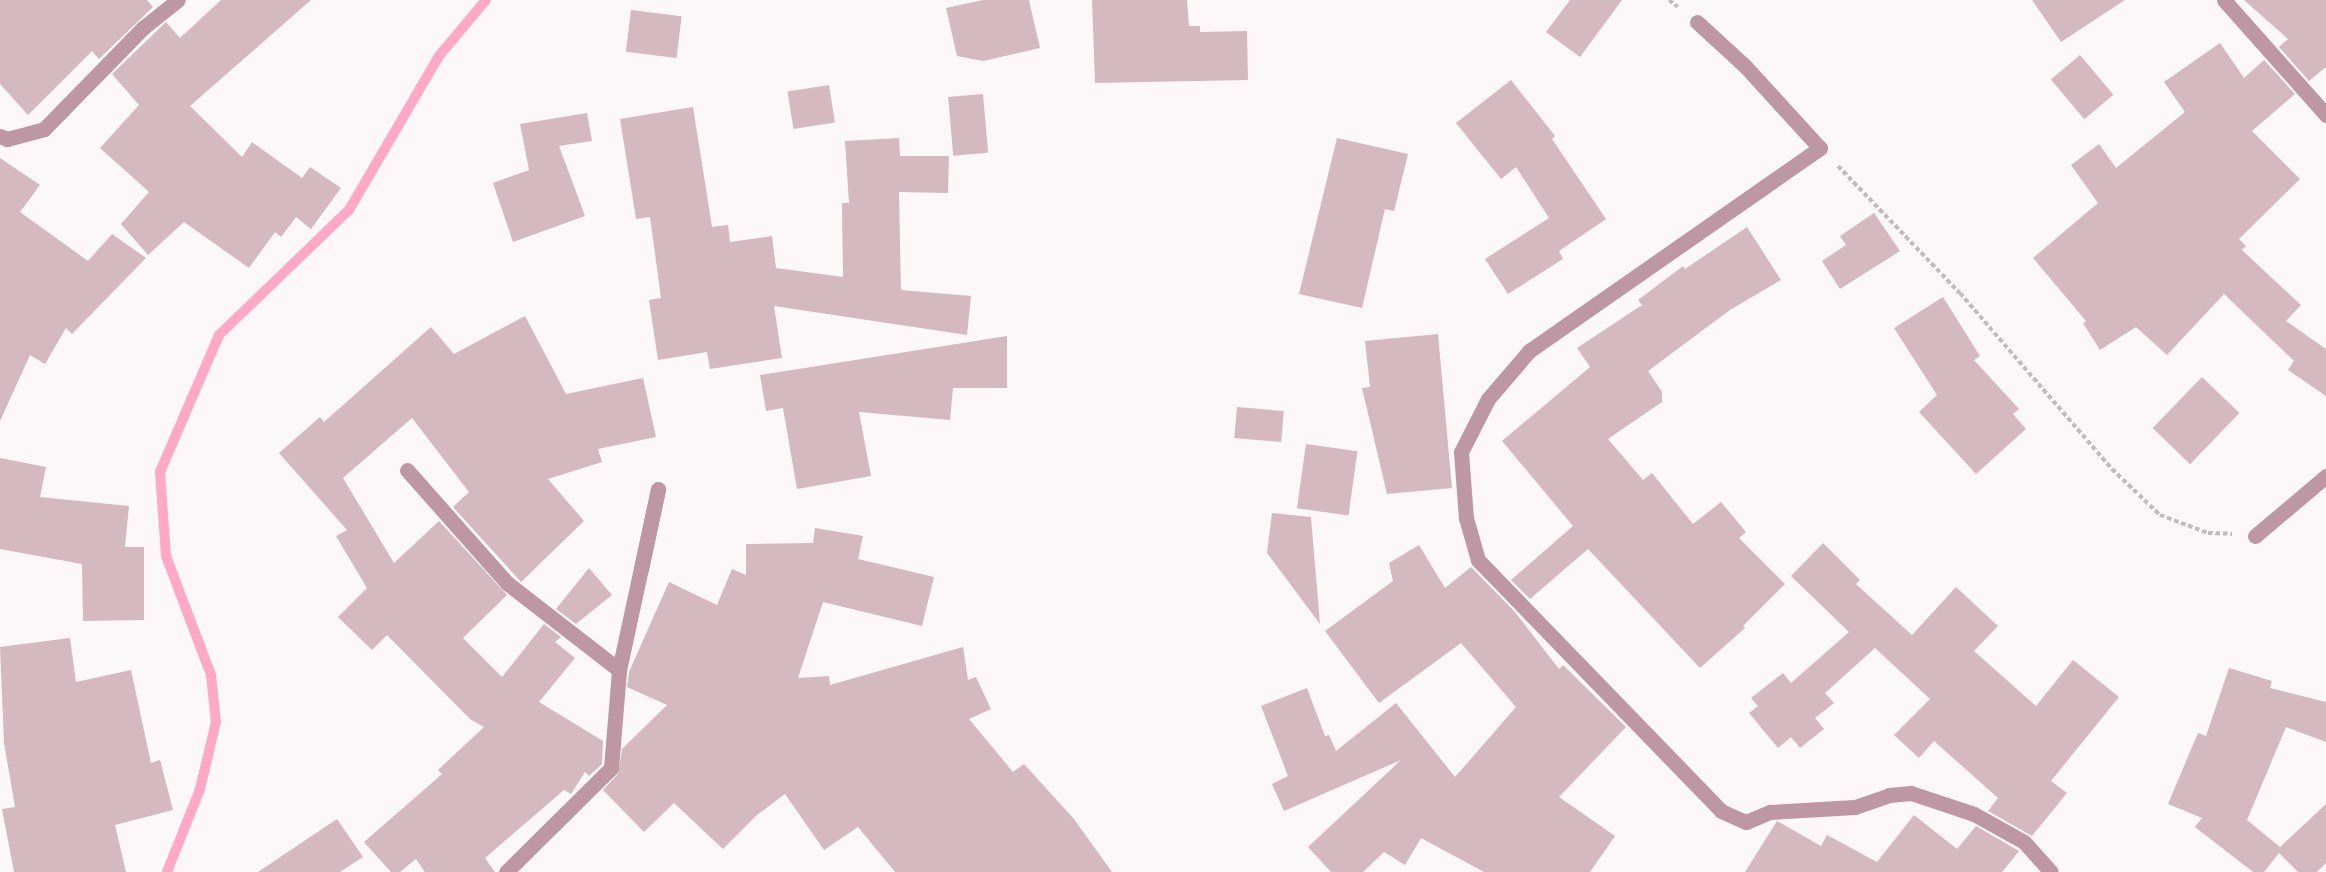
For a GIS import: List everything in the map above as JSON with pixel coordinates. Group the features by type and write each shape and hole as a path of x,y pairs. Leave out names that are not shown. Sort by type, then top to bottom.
{"street":[{"path":"0,136 7,139 44,129 144,27 178,0"},
{"path":"2224,0 2326,115"},
{"path":"1697,22 1745,66 1820,148 1529,351 1488,399 1461,452 1466,518 1478,560 1721,811 1746,822 1770,812 1855,807 1889,795 1911,793 1974,814 2024,842 2051,872"},
{"path":"407,470 497,573 619,670"},
{"path":"2255,536 2326,476"},
{"path":"506,872 611,768 619,670 658,489 641,570"}],"path":[{"path":"1820,148 1960,293 2112,469 2160,515 2208,533 2255,536"}],"building":[{"path":"0,0 147,0 153,7 99,59 92,51 28,115 0,84"},
{"path":"221,0 311,0 190,106 242,157 252,142 302,178 310,167 341,188 311,229 296,217 281,237 275,232 249,268 184,222 148,255 121,224 149,192 100,148 139,105 112,74 166,22 180,38"},
{"path":"983,0 1029,0 1040,48 983,61 957,56 946,8"},
{"path":"1092,0 1187,0 1189,26 1200,26 1200,32 1247,31 1248,80 1095,83"},
{"path":"1570,0 1622,0 1580,57 1546,32"},
{"path":"2032,0 2125,0 2061,42"},
{"path":"2244,0 2326,0 2326,67 2309,81 2279,47 2288,39"},
{"path":"631,10 682,16 677,58 626,52"},
{"path":"2220,43 2244,78 2264,60 2295,94 2252,131 2300,179 2239,239 2246,246 2242,250 2301,305 2286,321 2326,349 2326,396 2288,370 2294,361 2224,294 2167,355 2136,327 2100,350 2083,323 2086,321 2033,258 2098,203 2071,165 2099,144 2116,168 2185,112 2164,82"},
{"path":"2080,55 2113,95 2084,119 2051,79"},
{"path":"1511,80 1555,136 1552,139 1606,219 1559,251 1563,259 1508,294 1485,259 1549,218 1516,167 1501,179 1456,123"},
{"path":"829,85 835,123 793,129 788,92"},
{"path":"983,94 988,153 953,156 948,97"},
{"path":"693,107 712,227 728,225 730,242 772,236 776,268 843,277 842,203 849,203 845,141 899,138 900,156 949,156 948,193 899,192 901,290 971,296 967,335 774,306 782,358 710,369 707,352 658,360 649,300 661,298 650,217 636,219 620,119"},
{"path":"587,113 592,141 559,146 585,216 513,242 493,183 529,170 520,124"},
{"path":"1337,138 1408,154 1394,211 1385,209 1362,308 1299,294"},
{"path":"0,158 40,185 20,212 88,261 112,234 146,258 72,334 66,328 45,364 30,355 0,421"},
{"path":"1874,213 1900,251 1840,289 1822,261 1846,245 1840,236"},
{"path":"1747,227 1781,280 1730,310 1648,371 1662,392 1662,402 1608,439 1643,480 1652,473 1693,524 1721,502 1746,532 1739,538 1785,584 1743,626 1745,628 1700,668 1588,549 1530,599 1511,580 1573,526 1502,441 1590,367 1577,348 1642,305 1638,300 1683,266 1685,269"},
{"path":"1943,297 1980,356 1974,360 2019,409 2013,414 2026,429 1976,474 1919,412 1937,395 1894,328"},
{"path":"525,316 566,394 643,378 656,437 598,449 602,462 548,479 584,521 521,582 453,507 469,492 412,418 343,478 394,563 439,521 507,595 463,638 502,677 544,624 561,637 555,642 575,658 539,702 603,741 602,764 589,776 585,772 571,794 564,790 485,858 495,872 425,872 416,859 400,872 391,872 364,842 442,774 438,770 484,727 470,719 387,635 372,650 338,617 367,588 336,536 347,530 279,453 320,417 324,422 431,327 454,354"},
{"path":"1438,334 1452,488 1387,494 1362,388 1370,387 1365,341"},
{"path":"1007,336 1007,388 953,388 950,420 859,412 871,476 797,489 783,408 766,411 760,375"},
{"path":"2202,377 2239,413 2190,464 2153,428"},
{"path":"1237,407 1284,411 1281,442 1234,438"},
{"path":"1306,444 1357,451 1348,516 1297,508"},
{"path":"0,458 46,467 40,497 129,506 125,547 144,547 144,620 83,621 82,564 0,549"},
{"path":"1272,513 1311,517 1320,624 1267,553"},
{"path":"815,528 863,536 858,559 934,577 922,626 823,602 798,678 829,676 830,685 963,647 968,680 976,677 991,709 969,719 1013,772 1024,764 1074,819 1112,872 895,872 858,827 824,850 785,794 757,815 723,849 674,803 644,832 603,790 618,774 622,749 667,705 627,687 629,672 669,582 717,605 732,569 746,575 746,544 813,543"},
{"path":"1823,543 1860,580 1856,584 1912,635 1956,587 1998,626 1974,651 2036,706 2073,660 2119,697 2051,781 2067,793 2032,836 1988,811 1998,798 1934,741 1919,758 1894,735 1930,699 1875,648 1825,693 1834,703 1815,718 1824,729 1800,748 1791,737 1778,748 1749,713 1758,706 1751,698 1783,673 1791,683 1849,632 1791,576"},
{"path":"1419,545 1445,588 1471,567 1515,612 1559,669 1563,665 1626,727 1559,797 1615,836 1590,872 1484,872 1421,838 1405,865 1384,852 1363,872 1331,872 1308,847 1401,760 1284,811 1272,784 1288,776 1261,706 1307,688 1325,736 1329,735 1336,751 1396,703 1455,777 1516,707 1461,643 1379,703 1325,631 1393,581 1389,563"},
{"path":"589,568 612,595 576,624 556,609"},
{"path":"70,638 76,682 131,670 151,763 160,760 173,810 115,825 126,872 14,872 2,809 15,807 4,743 0,647"},
{"path":"2229,668 2272,681 2270,688 2326,702 2326,742 2286,727 2247,820 2280,847 2326,804 2326,863 2317,872 2298,872 2279,853 2264,872 2253,872 2195,827 2202,818 2168,804 2198,733 2206,736"},
{"path":"1914,815 1957,849 1976,826 2019,851 2002,872 1745,872 1777,821 1821,846 1827,835 1877,862"},
{"path":"337,819 363,857 340,872 258,872"}],"waterway":[{"path":"167,872 200,789 216,722 211,675 166,556 160,472 219,335 349,210 439,56 486,0"}]}
